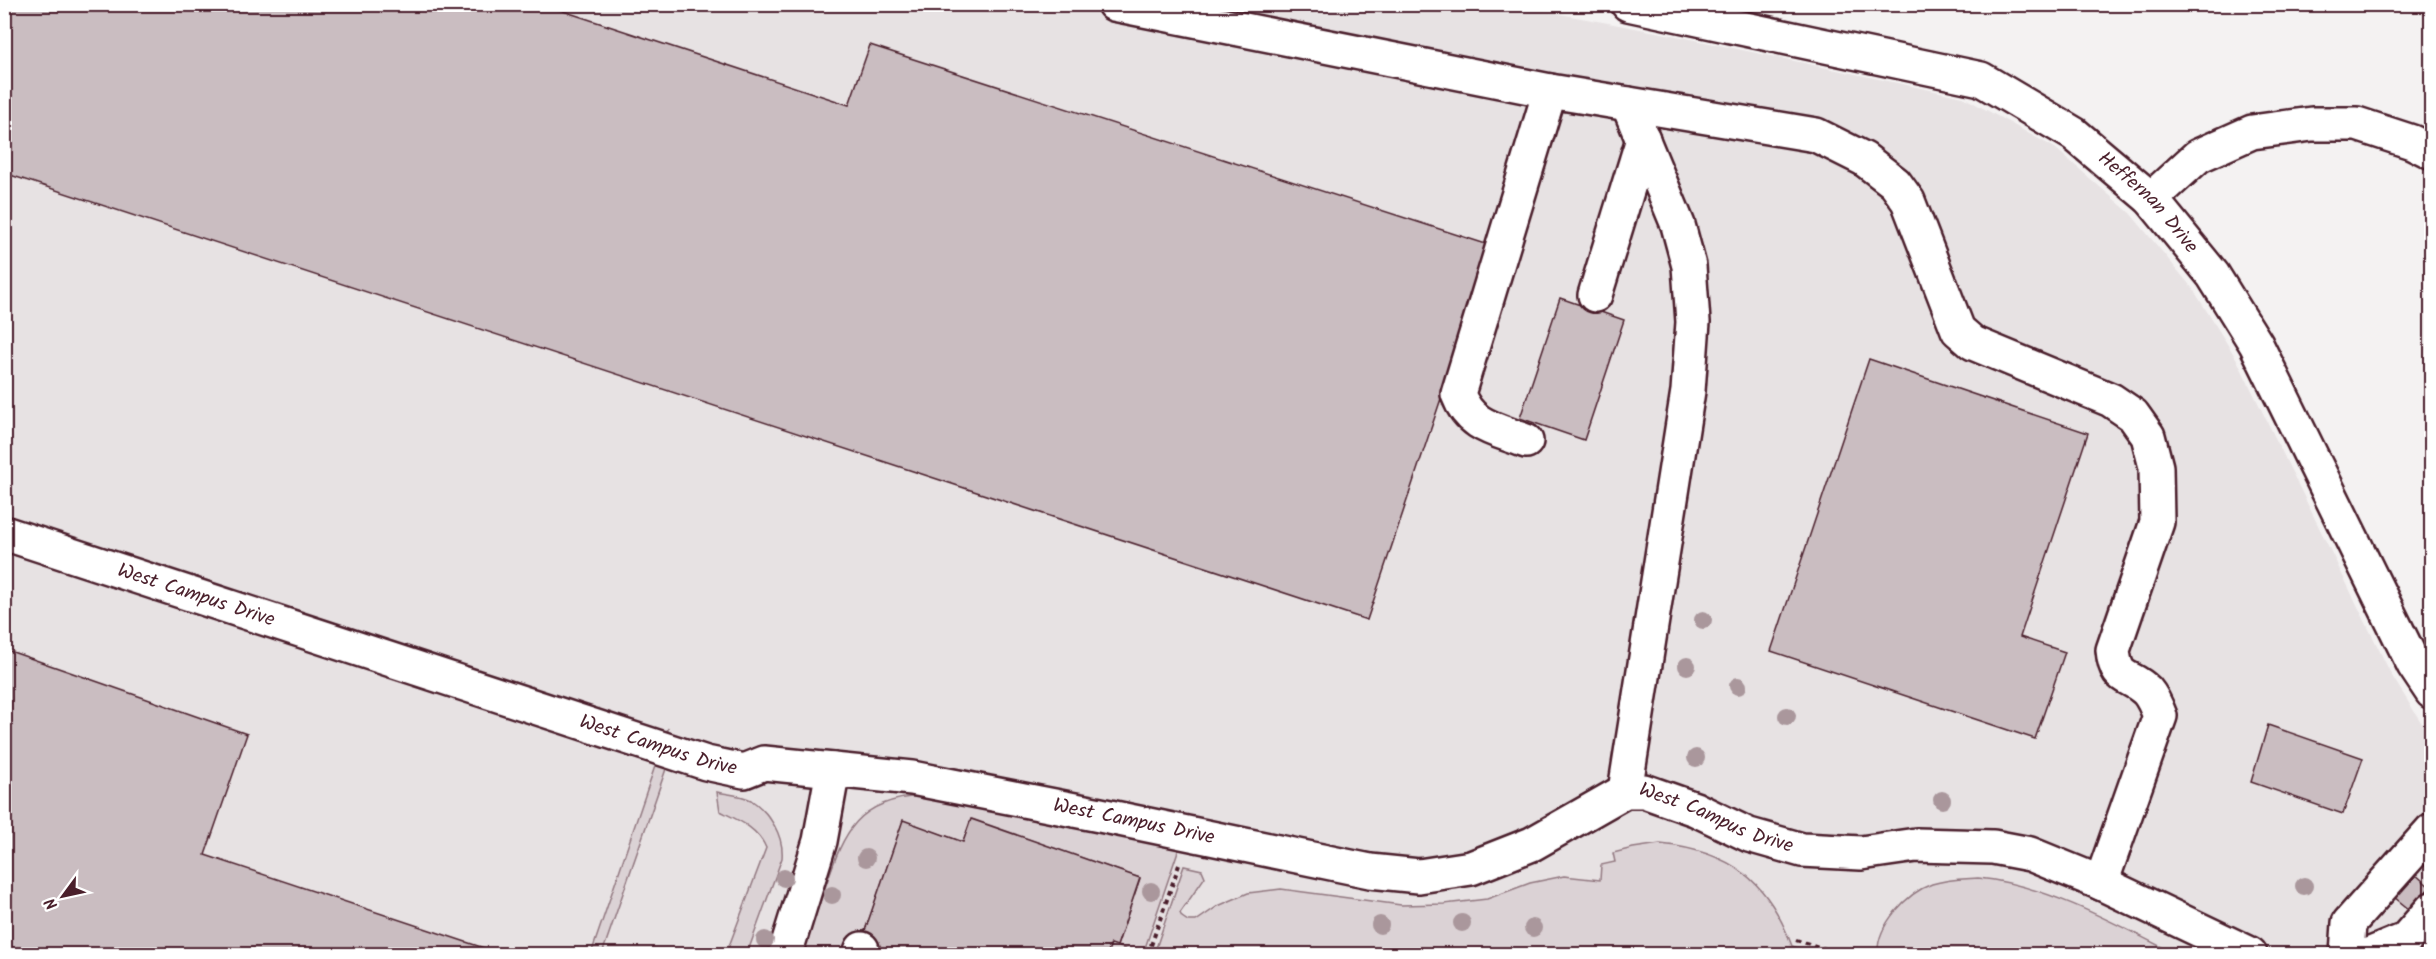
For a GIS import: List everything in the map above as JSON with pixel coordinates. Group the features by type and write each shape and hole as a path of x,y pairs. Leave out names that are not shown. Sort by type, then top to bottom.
{"street":[{"path":"1114,4 1550,91 1816,135 1863,159 1895,183 1908,201 1958,330 1973,344 2111,400 2133,415 2148,436 2156,467 2157,522 2113,650 2114,664 2121,675 2146,691 2160,716 2102,883"},
{"name":"Heffernan Drive","path":"1628,4 1981,78 2074,134 2151,199 2213,275 2256,345 2414,665 2432,693"},
{"path":"1526,441 1474,420 1464,409 1458,394 1550,91"},
{"path":"1625,791 1688,391 1693,322 1689,266 1678,225 1628,104"},
{"path":"2151,199 2198,156 2252,132 2312,124 2357,124 2412,142 2432,152"},
{"path":"1595,295 1643,139"},
{"name":"West Campus Drive","path":"4,533 706,763 744,771 764,763 912,778 1370,871 1419,876 1471,868 1532,844 1625,791 1644,791 1695,809 1749,835 1802,850 1861,853 1916,845 1993,846 2030,854 2102,883 2250,954"},
{"path":"785,954 820,841 833,770"},
{"path":"2347,954 2349,923 2432,830"},
{"path":"2371,954 2405,940 2432,909"}],"path":[{"path":"1148,954 1177,871"},
{"path":"1796,940 1842,954"},
{"path":"1108,953 1113,954"}],"shaded area":[{"path":"5,5 1511,5 1672,35 1963,97 2055,148 2130,213 2193,289 2236,358 2392,676 2431,738 2431,954 5,954"},
{"path":"668,728 668,763 602,954 591,954"},
{"path":"717,792 743,797 758,805 770,818 781,841 782,858 747,954 726,954 766,848 753,830 720,811"},
{"path":"921,796 1179,848 1143,954 1117,946 1140,878 972,819 963,842 903,821 857,954 802,954 833,866 847,834 868,812 882,804"},
{"path":"1660,844 1707,854 1743,873 1771,903 1792,946 1802,949 1802,954 1154,954 1184,866 1202,870 1205,877 1180,913 1188,921 1196,921 1218,906 1248,893 1281,889 1401,905 1444,904 1487,899 1530,883 1564,876 1600,880 1601,865 1615,862 1613,853"},
{"path":"1978,878 2028,888 2080,907 2175,954 1878,954 1882,933 1888,922 1903,903 1922,888 1938,882"}],"building":[{"path":"4,4 542,4 849,105 870,45 1492,246 1367,620 4,173"},
{"path":"1560,298 1624,320 1584,440 1520,418"},
{"path":"1869,359 2088,433 2020,637 2065,652 2035,739 1771,651"},
{"path":"4,649 247,734 205,855 502,954 4,954"},
{"path":"2268,725 2363,758 2343,814 2251,782"},
{"path":"971,819 1140,878 1117,946 1111,944 1107,954 886,954 860,945 903,820 963,842"},
{"path":"2415,874 2430,887 2410,910 2394,897"}]}
